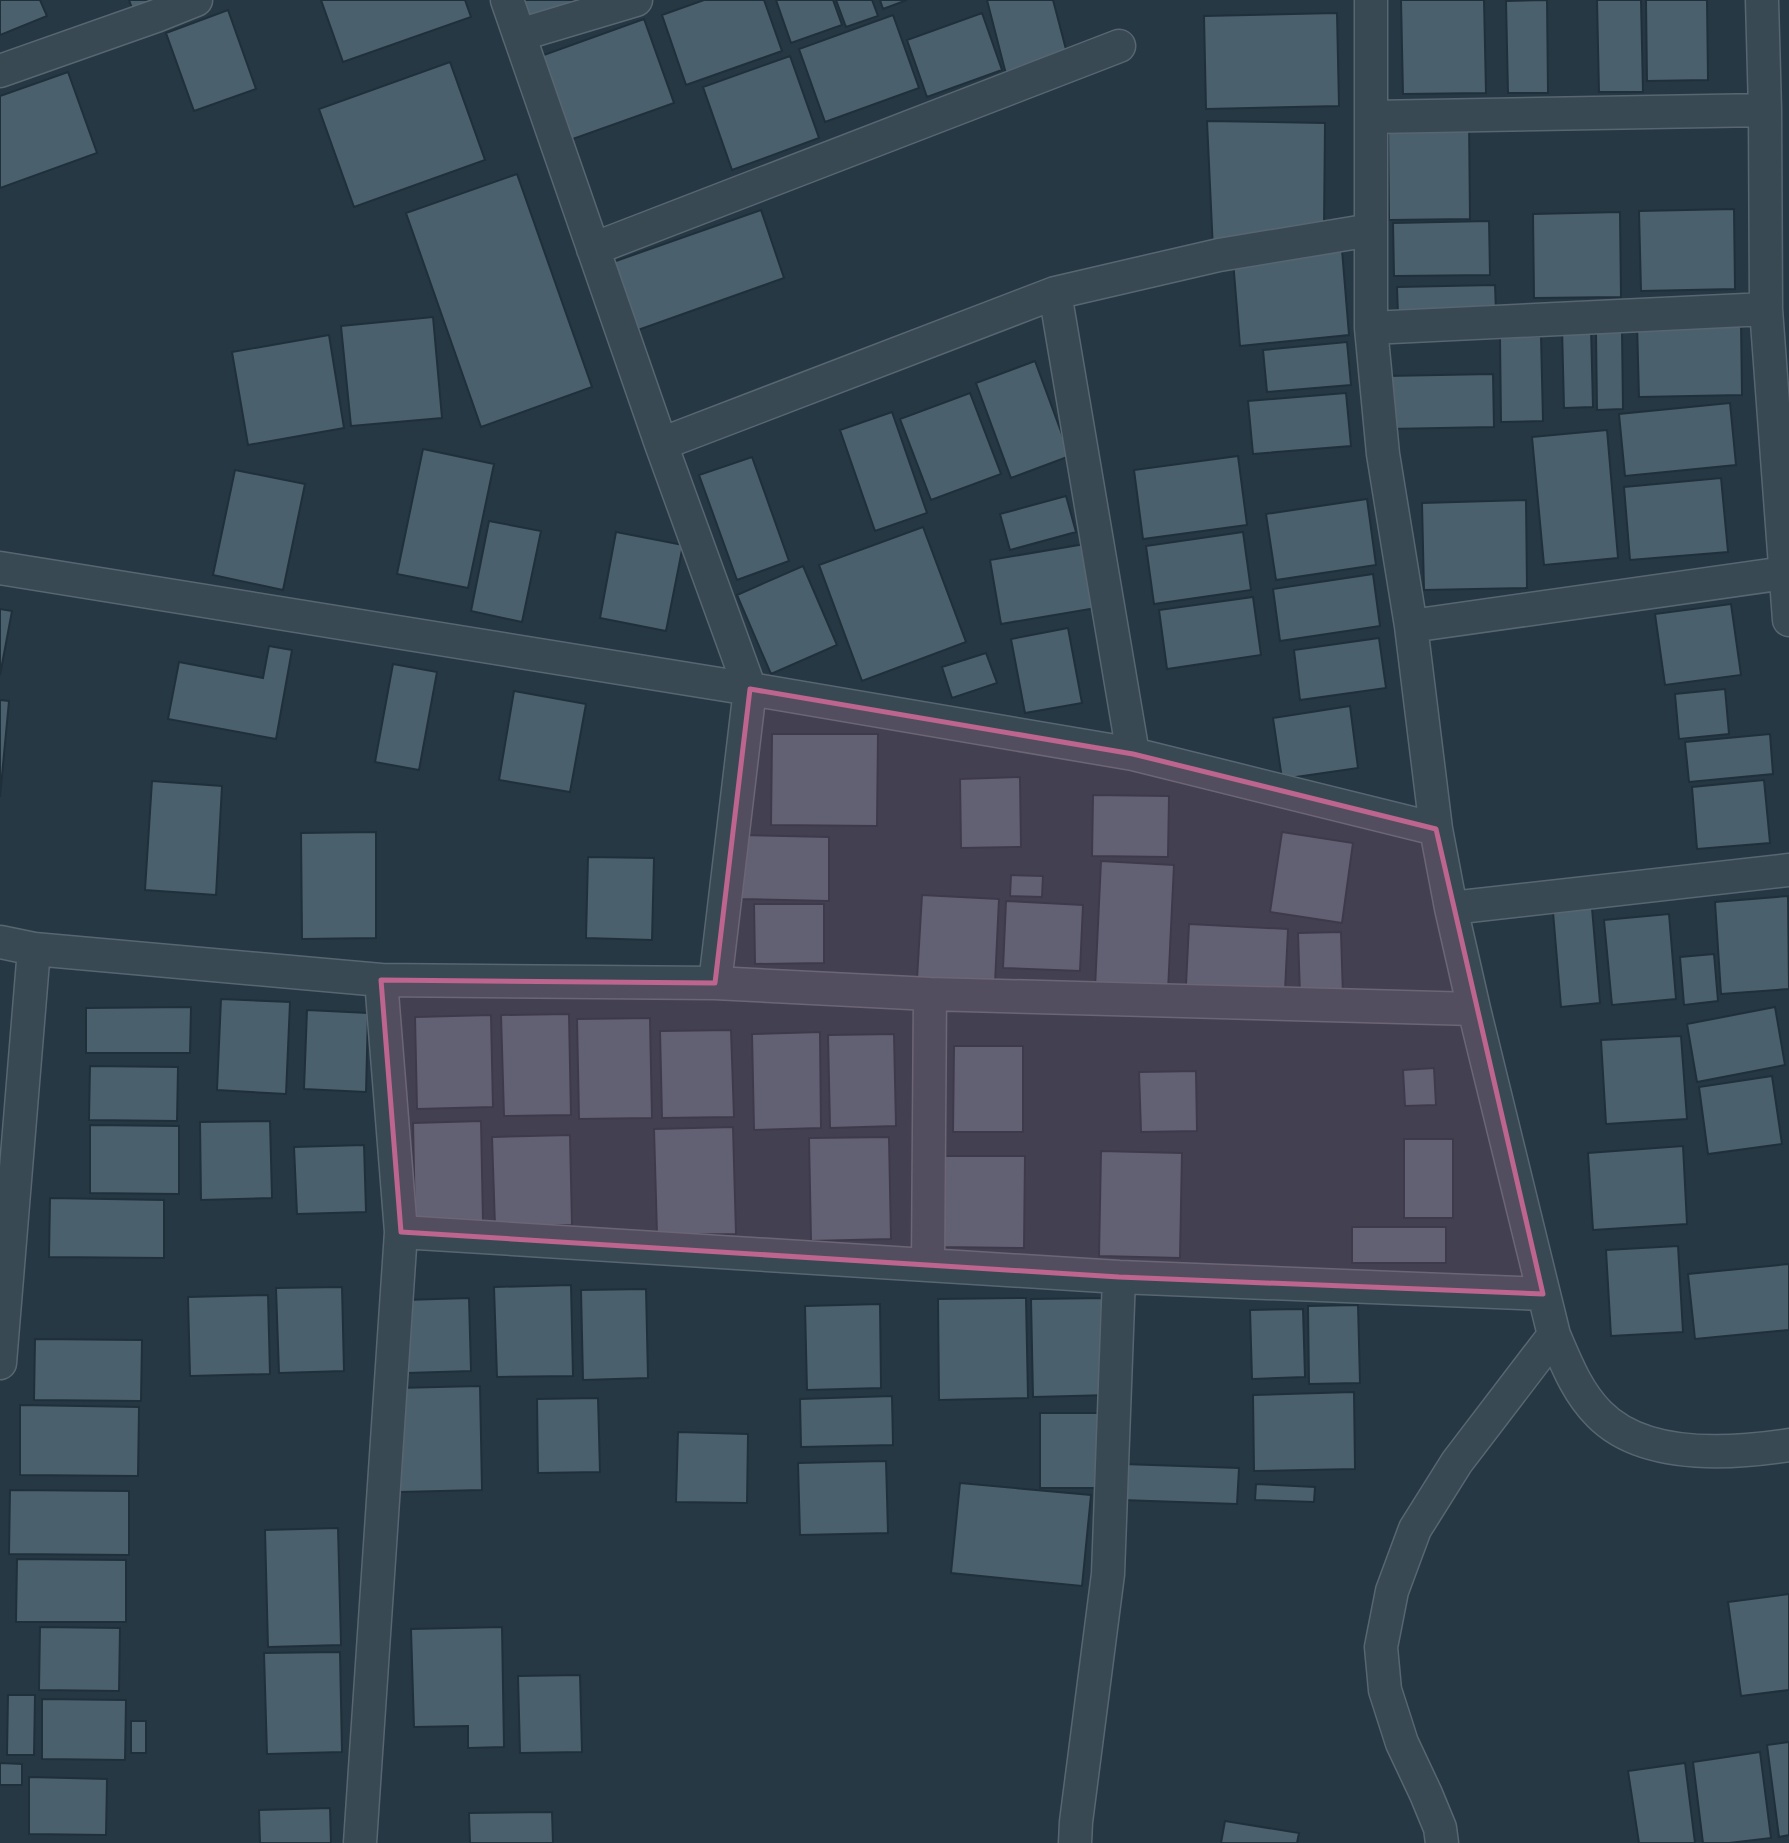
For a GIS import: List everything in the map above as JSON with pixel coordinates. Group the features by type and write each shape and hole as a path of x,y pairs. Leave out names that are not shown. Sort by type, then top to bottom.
{"street":[{"path":"0,71 196,0"},
{"path":"507,0 661,444 750,689 715,983"},
{"path":"519,35 636,0"},
{"path":"1371,0 1371,328 1383,454 1411,626 1436,829 1451,908 1554,1335 1575,1382 1599,1414 1626,1434 1665,1447 1696,1451 1752,1451 1789,1445"},
{"path":"1762,0 1766,309 1789,620"},
{"path":"593,249 1119,46"},
{"path":"1372,117 1765,110"},
{"path":"661,444 1055,292 1219,256 1371,230"},
{"path":"1055,292 1133,754"},
{"path":"1371,328 1766,309"},
{"path":"0,568 1133,754 1436,829"},
{"path":"1411,626 1785,573"},
{"path":"1451,908 1789,870"},
{"path":"0,942 34,948 381,980 715,983 930,994 1474,1009"},
{"path":"0,1363 34,948"},
{"path":"360,1843 401,1232 381,980"},
{"path":"928,1265 930,994"},
{"path":"401,1232 1119,1277 1543,1294"},
{"path":"1075,1843 1108,1574 1119,1277"},
{"path":"1442,1843 1440,1828 1402,1743 1385,1690 1381,1647 1392,1591 1415,1529 1457,1462 1554,1335"}],"highlighted area":[{"path":"750,689 1133,754 1436,829 1543,1294 1119,1277 401,1232 381,980 715,983"}],"building":[{"path":"0,0 40,0 47,16 0,35"},
{"path":"129,0 160,0 133,11"},
{"path":"321,0 465,0 471,17 343,62"},
{"path":"521,0 586,0 528,21"},
{"path":"704,0 764,0 782,51 686,85 662,15"},
{"path":"776,0 833,0 842,25 791,43"},
{"path":"836,0 872,0 878,16 846,27"},
{"path":"880,0 907,0 883,9"},
{"path":"987,0 1053,0 1068,57 1006,74"},
{"path":"1401,0 1484,0 1486,93 1403,94"},
{"path":"1547,0 1548,93 1508,93 1506,1"},
{"path":"1597,0 1641,0 1643,92 1599,92"},
{"path":"1646,0 1707,0 1708,80 1647,81"},
{"path":"228,10 256,89 194,111 166,33"},
{"path":"982,13 1002,70 927,97 907,40"},
{"path":"1337,13 1339,106 1206,109 1204,16"},
{"path":"893,15 919,88 825,122 799,49"},
{"path":"644,19 674,103 570,140 541,56"},
{"path":"790,56 819,138 732,170 703,87"},
{"path":"450,62 485,160 354,207 319,109"},
{"path":"68,72 97,153 0,188 0,96"},
{"path":"1469,119 1470,219 1389,220 1388,121"},
{"path":"1207,121 1325,123 1324,227 1213,250"},
{"path":"517,174 592,387 481,427 406,213"},
{"path":"1734,209 1735,289 1641,291 1639,211"},
{"path":"761,210 784,278 638,330 613,262"},
{"path":"1620,212 1621,297 1534,298 1533,214"},
{"path":"1489,221 1490,275 1394,276 1393,223"},
{"path":"1342,250 1349,335 1240,346 1233,260"},
{"path":"1495,285 1496,313 1398,315 1397,287"},
{"path":"433,317 442,418 351,426 341,326"},
{"path":"1741,321 1742,395 1639,397 1637,323"},
{"path":"1562,327 1591,327 1593,407 1564,408"},
{"path":"1622,331 1623,409 1597,410 1596,332"},
{"path":"329,335 344,428 248,445 232,352"},
{"path":"1541,336 1543,421 1501,422 1500,337"},
{"path":"1347,342 1351,385 1267,392 1263,350"},
{"path":"1035,361 1070,456 1011,478 976,383"},
{"path":"1493,374 1494,427 1387,429 1386,376"},
{"path":"970,393 1001,474 931,500 900,419"},
{"path":"1346,393 1351,446 1253,454 1248,401"},
{"path":"1730,403 1736,465 1625,476 1619,414"},
{"path":"892,412 927,513 875,531 840,430"},
{"path":"1607,430 1618,558 1544,565 1532,437"},
{"path":"423,449 494,464 468,588 397,574"},
{"path":"1238,456 1247,525 1143,539 1134,470"},
{"path":"752,457 789,561 737,580 699,475"},
{"path":"235,470 305,484 283,590 213,575"},
{"path":"1721,478 1728,552 1630,560 1624,487"},
{"path":"1066,496 1076,532 1010,550 1000,514"},
{"path":"1367,499 1376,565 1276,580 1266,514"},
{"path":"1526,500 1527,588 1424,590 1422,503"},
{"path":"489,521 541,531 522,622 471,611"},
{"path":"923,527 966,642 862,681 819,565"},
{"path":"616,532 683,545 666,631 600,618"},
{"path":"1243,532 1251,590 1154,604 1146,546"},
{"path":"1085,544 1096,608 1001,624 990,560"},
{"path":"803,566 837,645 771,674 737,595"},
{"path":"1373,574 1380,626 1280,641 1273,589"},
{"path":"1253,597 1261,655 1167,669 1159,610"},
{"path":"1731,604 1741,675 1665,685 1655,614"},
{"path":"0,609 12,611 0,675"},
{"path":"1068,628 1082,703 1025,713 1011,639"},
{"path":"1379,638 1386,688 1300,700 1294,650"},
{"path":"269,646 292,650 276,739 168,719 179,662 263,678"},
{"path":"986,653 997,683 952,698 942,667"},
{"path":"393,664 437,672 419,770 375,762"},
{"path":"1725,689 1729,734 1679,739 1675,694"},
{"path":"514,691 586,704 570,792 499,780"},
{"path":"0,700 9,701 0,797"},
{"path":"1350,706 1358,768 1282,779 1273,718"},
{"path":"772,734 878,734 877,826 771,825"},
{"path":"1770,734 1773,774 1689,782 1685,742"},
{"path":"1020,777 1021,847 961,848 960,779"},
{"path":"1764,780 1770,843 1697,849 1692,787"},
{"path":"152,781 222,786 216,895 145,890"},
{"path":"1093,795 1169,796 1168,857 1092,856"},
{"path":"376,832 376,938 302,939 301,833"},
{"path":"1282,832 1353,843 1342,923 1270,912"},
{"path":"741,835 829,837 829,901 740,899"},
{"path":"588,857 654,858 652,940 586,938"},
{"path":"1101,861 1174,865 1168,991 1095,988"},
{"path":"1011,875 1043,876 1042,897 1010,896"},
{"path":"922,895 999,899 995,983 917,979"},
{"path":"1788,896 1789,989 1721,994 1715,902"},
{"path":"1006,901 1083,905 1080,971 1003,968"},
{"path":"754,904 824,904 824,963 755,964"},
{"path":"1592,908 1600,1003 1561,1007 1553,912"},
{"path":"1669,914 1676,999 1612,1005 1604,920"},
{"path":"1189,924 1288,929 1285,991 1186,985"},
{"path":"1341,932 1343,996 1300,997 1298,933"},
{"path":"1714,954 1718,1001 1684,1005 1680,957"},
{"path":"221,999 290,1002 286,1094 217,1090"},
{"path":"191,1007 190,1053 86,1053 86,1008"},
{"path":"1775,1007 1785,1065 1697,1082 1687,1024"},
{"path":"307,1010 368,1013 366,1092 304,1089"},
{"path":"569,1014 571,1115 504,1116 501,1015"},
{"path":"491,1015 493,1107 417,1109 415,1017"},
{"path":"650,1018 652,1118 579,1119 577,1019"},
{"path":"731,1030 734,1117 662,1118 660,1031"},
{"path":"820,1032 821,1128 754,1130 752,1034"},
{"path":"894,1034 896,1126 830,1128 828,1035"},
{"path":"1681,1036 1687,1119 1606,1124 1601,1040"},
{"path":"954,1046 1023,1046 1023,1132 953,1132"},
{"path":"90,1066 178,1067 177,1121 89,1120"},
{"path":"1434,1068 1436,1105 1405,1106 1403,1070"},
{"path":"1196,1071 1197,1131 1141,1132 1139,1072"},
{"path":"1772,1076 1782,1144 1708,1154 1699,1087"},
{"path":"270,1121 272,1198 201,1200 200,1122"},
{"path":"481,1121 483,1221 415,1222 413,1123"},
{"path":"90,1125 179,1126 179,1194 90,1193"},
{"path":"733,1127 736,1234 657,1235 654,1129"},
{"path":"570,1135 572,1225 495,1227 492,1137"},
{"path":"889,1137 891,1239 811,1241 809,1138"},
{"path":"1404,1139 1453,1139 1453,1218 1404,1218"},
{"path":"364,1145 366,1212 297,1214 294,1147"},
{"path":"1683,1146 1687,1224 1593,1230 1588,1153"},
{"path":"1101,1151 1182,1153 1180,1258 1099,1256"},
{"path":"940,1156 1025,1156 1024,1248 939,1247"},
{"path":"50,1198 164,1200 164,1258 49,1257"},
{"path":"1352,1227 1446,1227 1446,1263 1352,1263"},
{"path":"1678,1246 1683,1332 1611,1336 1606,1250"},
{"path":"1789,1264 1789,1330 1695,1339 1688,1274"},
{"path":"571,1285 573,1376 497,1377 494,1287"},
{"path":"342,1287 344,1371 279,1373 276,1288"},
{"path":"646,1289 648,1378 583,1380 581,1290"},
{"path":"268,1295 270,1374 190,1376 188,1297"},
{"path":"469,1298 471,1371 407,1373 405,1300"},
{"path":"1026,1298 1028,1398 939,1400 938,1299"},
{"path":"1107,1298 1110,1395 1033,1397 1031,1299"},
{"path":"880,1304 881,1388 807,1390 805,1306"},
{"path":"1358,1305 1360,1383 1309,1384 1308,1306"},
{"path":"1303,1309 1305,1377 1252,1379 1250,1310"},
{"path":"35,1339 142,1340 141,1401 34,1400"},
{"path":"480,1386 482,1490 399,1492 397,1388"},
{"path":"1354,1392 1355,1469 1254,1471 1253,1395"},
{"path":"892,1396 893,1445 801,1447 800,1399"},
{"path":"598,1398 600,1472 538,1473 537,1399"},
{"path":"20,1405 139,1407 138,1476 20,1475"},
{"path":"1040,1413 1105,1413 1105,1488 1040,1488"},
{"path":"678,1432 748,1434 747,1503 676,1502"},
{"path":"886,1461 888,1533 800,1535 798,1463"},
{"path":"1123,1464 1239,1468 1237,1504 1122,1500"},
{"path":"960,1483 1091,1495 1082,1586 951,1573"},
{"path":"1256,1484 1315,1487 1314,1502 1255,1500"},
{"path":"10,1490 129,1491 129,1555 9,1554"},
{"path":"338,1528 341,1645 268,1647 265,1530"},
{"path":"17,1559 126,1560 126,1622 16,1622"},
{"path":"1789,1594 1789,1690 1741,1696 1728,1602"},
{"path":"40,1627 120,1628 119,1691 39,1690"},
{"path":"502,1627 504,1747 468,1748 468,1726 414,1727 411,1629"},
{"path":"340,1652 342,1752 267,1754 264,1653"},
{"path":"580,1675 582,1752 520,1753 518,1676"},
{"path":"8,1695 35,1695 34,1755 7,1755"},
{"path":"42,1699 126,1700 125,1760 42,1759"},
{"path":"131,1721 146,1721 146,1753 131,1753"},
{"path":"1789,1742 1789,1835 1779,1837 1767,1745"},
{"path":"1760,1752 1771,1838 1703,1843 1693,1762"},
{"path":"0,1763 22,1764 22,1785 0,1785"},
{"path":"1685,1763 1695,1843 1639,1843 1628,1771"},
{"path":"29,1777 107,1779 106,1835 29,1834"},
{"path":"330,1808 331,1843 260,1843 259,1810"},
{"path":"552,1812 553,1843 470,1843 469,1813"},
{"path":"1225,1821 1299,1833 1297,1843 1221,1843"}]}
